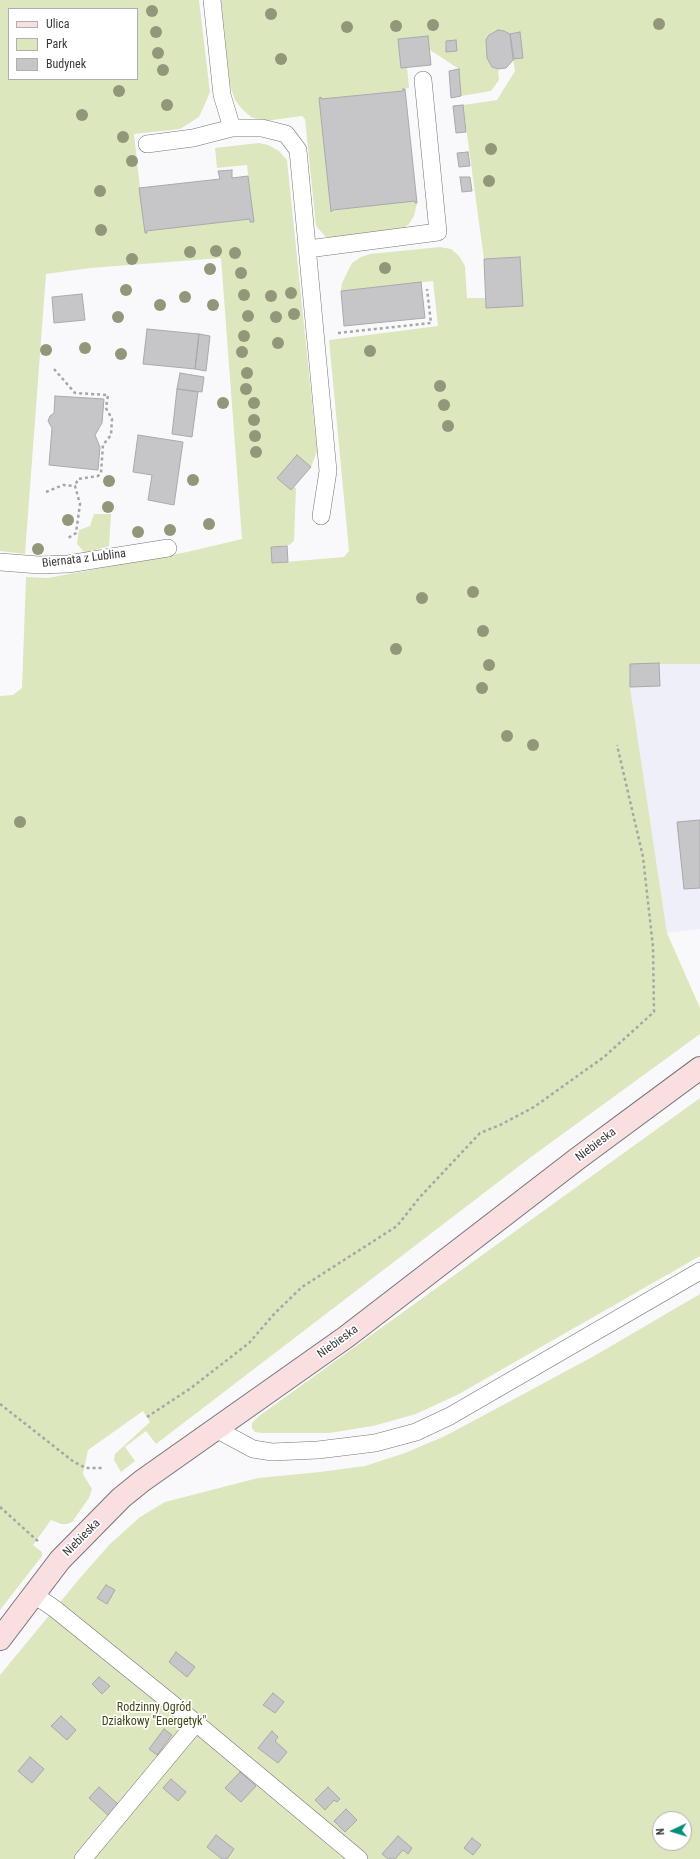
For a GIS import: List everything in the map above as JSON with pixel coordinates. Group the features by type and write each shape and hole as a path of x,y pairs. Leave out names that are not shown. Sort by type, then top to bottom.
{"street":[{"name":"Niebieska","path":"0,1639 60,1560 121,1498 142,1480 346,1337 577,1159 700,1068"}],"lane":[{"path":"212,0 222,95 232,128"},
{"path":"308,249 438,232 423,80"},
{"path":"147,144 193,138 232,128 262,128 286,134 298,150 328,471 321,516"},
{"name":"Biernata z Lublina","path":"0,562 39,565 68,564 168,548"},
{"path":"216,1429 252,1449 272,1452 318,1450 375,1443 416,1432 450,1416 700,1271"},
{"path":"33,1594 61,1614 196,1723 359,1859"},
{"path":"83,1859 196,1723"}],"path":[{"path":"316,336 431,323 427,289"},
{"path":"54,369 75,393 108,395 106,408 112,419 111,435 104,445 101,473 98,476 78,480 75,486 80,504 76,533 62,541"},
{"path":"46,492 63,485 75,486"},
{"path":"147,1417 191,1388 249,1343 275,1313 302,1287 397,1226 420,1197 480,1133 500,1125 534,1107 604,1057 654,1012 653,947 643,856 617,745"},
{"path":"0,1404 74,1462 86,1468 103,1468"},
{"path":"0,1507 60,1560"}],"shaded area":[{"path":"630,664 700,664 700,929 667,933 630,687"}],"green space":[{"path":"0,0 199,0 210,92 199,117 180,129 134,134 145,233 146,231 250,219 250,222 253,222 247,165 217,168 215,148 259,143 268,145 279,151 287,160 317,451 311,467 278,478 291,490 294,487 296,488 294,541 289,545 271,547 273,563 344,557 349,551 329,340 438,326 433,281 341,291 342,283 352,263 361,257 370,254 440,247 451,249 459,256 465,266 467,298 485,298 486,307 520,257 484,259 463,105 497,100 515,71 513,59 523,58 520,33 510,34 504,31 493,32 489,35 486,43 487,58 492,67 498,69 499,80 491,91 461,96 459,69 430,50 428,36 398,39 401,67 407,67 409,88 403,89 403,91 319,98 331,212 333,210 415,201 417,203 414,216 409,224 404,228 332,239 325,236 316,226 305,119 302,116 265,121 251,117 235,100 230,85 221,0 700,0 700,664 630,664 630,687 667,933 700,1008 700,1034 531,1157 156,1444 146,1431 125,1447 135,1461 121,1472 114,1460 115,1454 150,1422 143,1411 88,1450 83,1474 92,1489 89,1498 72,1522 61,1524 51,1520 33,1545 42,1552 42,1556 0,1610 0,696 13,695 22,688 26,577 48,578 187,552 242,539 221,258 90,268 46,274 25,554 0,551"},
{"path":"94,514 111,514 109,546 85,553 77,544 79,530 90,526"},
{"path":"700,1098 700,1256 459,1394 416,1414 373,1426 329,1433 261,1433 255,1432 252,1428 252,1423 259,1416"},
{"name":"Rodzinny Ogród Działkowy \"Energetyk\"","path":"700,1294 700,1859 0,1859 0,1675 110,1544 140,1517 165,1502 258,1478 365,1466 405,1453 445,1436 594,1356"}],"building":[{"path":"498,30 510,34 514,59 506,68 498,69 492,67 487,58 486,40 489,35"},
{"path":"520,32 523,58 513,59 510,34"},
{"path":"428,36 431,65 401,68 398,39"},
{"path":"456,40 457,51 446,52 446,41"},
{"path":"459,69 461,96 451,98 449,71"},
{"path":"403,89 405,89 417,203 415,203 415,201 333,210 331,212 319,98 403,91"},
{"path":"463,105 466,132 456,133 453,106"},
{"path":"468,152 470,166 459,167 457,153"},
{"path":"232,170 232,178 248,176 254,222 250,222 250,219 146,231 147,233 145,233 139,188 220,179 218,171"},
{"path":"460,177 470,177 472,191 462,192"},
{"path":"520,257 523,306 486,308 484,259"},
{"path":"421,282 425,318 344,326 341,291"},
{"path":"82,294 85,320 54,323 52,297"},
{"path":"147,329 199,334 195,369 143,364"},
{"path":"199,334 210,336 206,371 195,369"},
{"path":"180,373 204,377 202,392 177,389"},
{"path":"177,389 198,392 192,437 172,434"},
{"path":"55,396 104,399 102,423 95,435 100,447 98,470 49,465 52,428 48,421 50,416 54,413"},
{"path":"138,435 183,442 174,505 148,500 152,475 133,472"},
{"path":"297,455 311,467 291,490 277,478"},
{"path":"287,546 288,562 272,563 271,547"},
{"path":"659,663 660,686 630,687 630,664"},
{"path":"700,820 700,888 684,889 677,822"},
{"path":"106,1585 115,1590 107,1604 97,1598"},
{"path":"176,1652 195,1667 187,1677 169,1662"},
{"path":"99,1677 110,1686 102,1694 92,1684"},
{"path":"273,1693 284,1702 275,1713 263,1705"},
{"path":"61,1716 76,1730 67,1740 51,1726"},
{"path":"164,1729 172,1735 157,1755 149,1749"},
{"path":"272,1731 278,1737 275,1741 287,1752 278,1763 258,1748"},
{"path":"30,1757 44,1769 32,1783 18,1771"},
{"path":"240,1772 256,1786 241,1802 225,1788"},
{"path":"171,1779 186,1792 178,1801 163,1788"},
{"path":"99,1787 120,1806 110,1817 89,1798"},
{"path":"328,1787 340,1799 337,1802 334,1800 325,1810 315,1800"},
{"path":"346,1809 357,1820 345,1832 334,1821"},
{"path":"216,1835 234,1849 227,1859 222,1859 207,1847"},
{"path":"398,1836 412,1848 408,1854 403,1850 395,1859 388,1859 382,1854"},
{"path":"472,1838 481,1845 473,1855 464,1848"}]}
